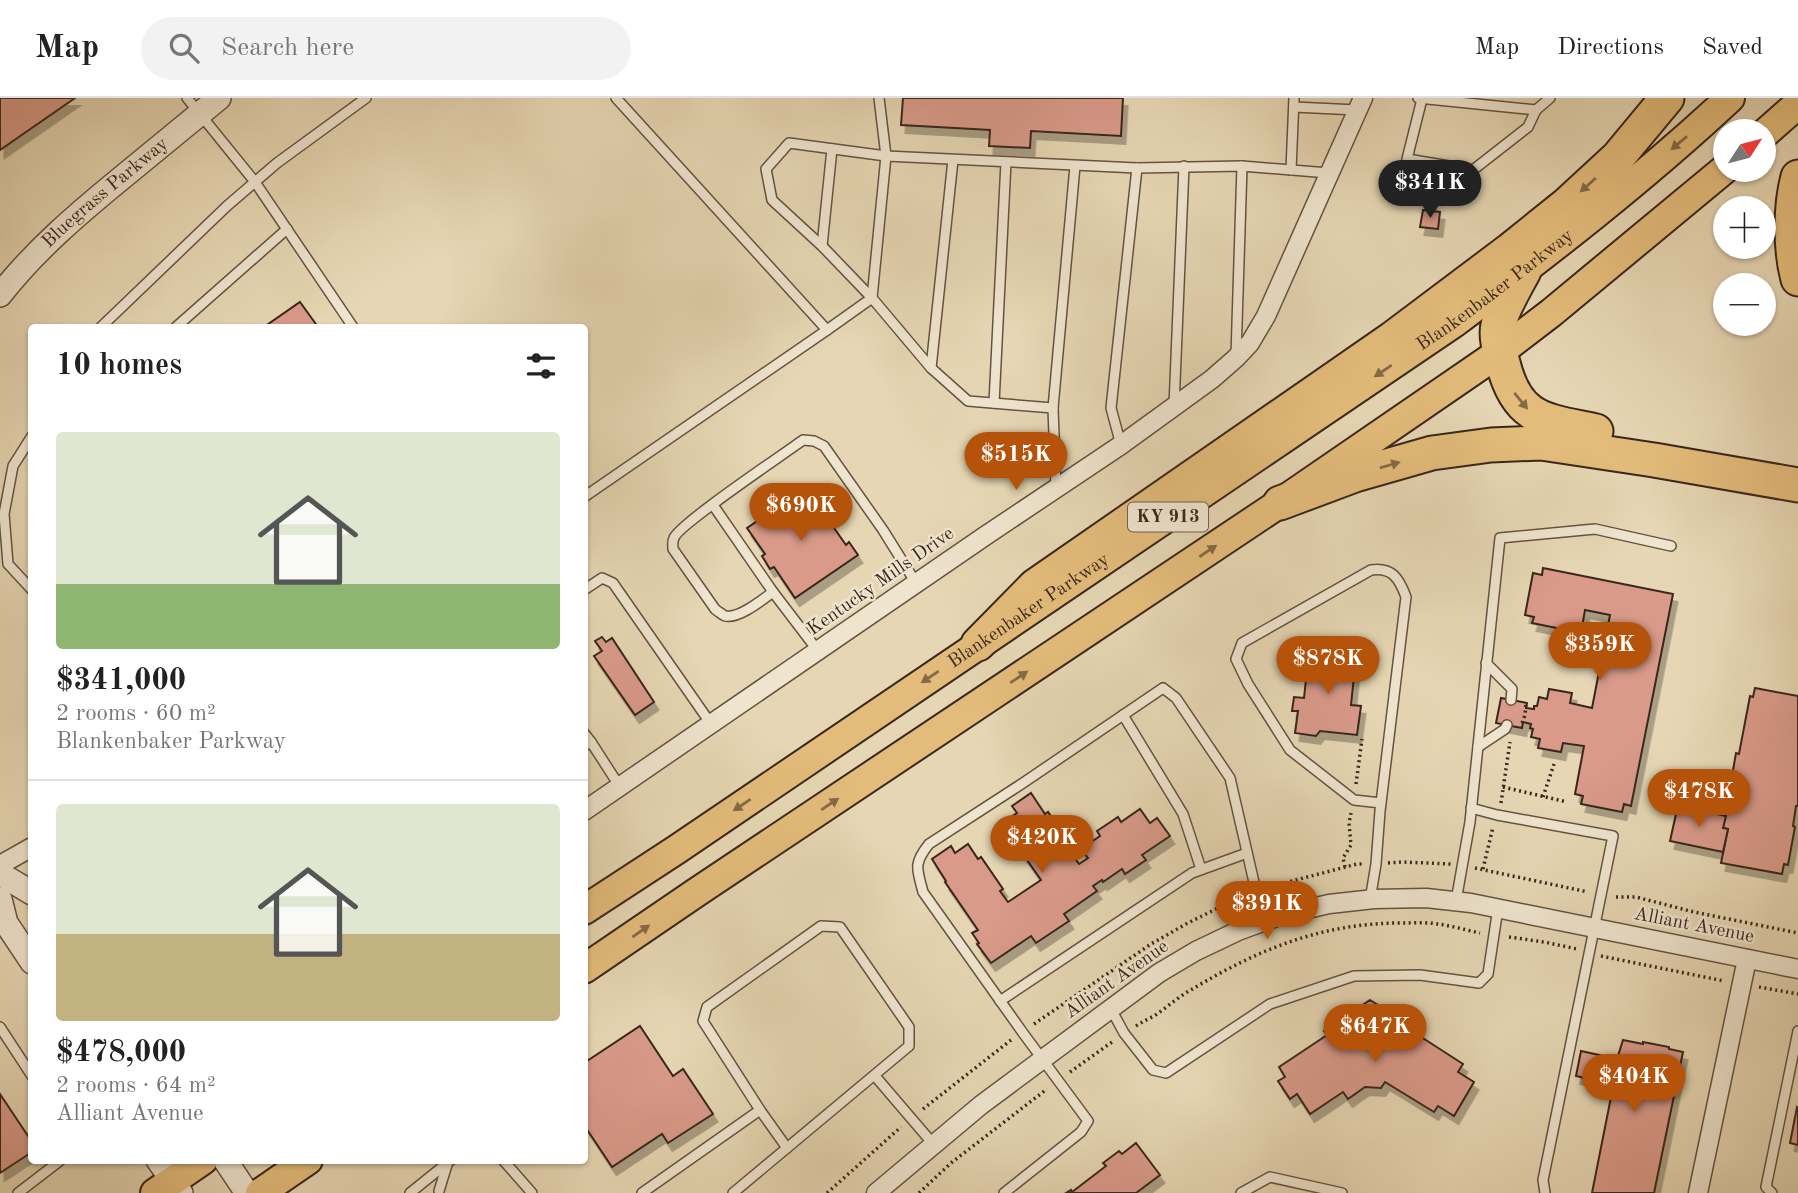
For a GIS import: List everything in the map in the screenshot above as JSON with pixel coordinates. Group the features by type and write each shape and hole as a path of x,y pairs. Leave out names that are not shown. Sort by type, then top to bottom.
{"highway":[{"path":"978,644 1035,586 1393,338 1510,250 1618,158 1667,98"},
{"path":"1798,177 1792,229 1798,279"},
{"path":"1524,271 1497,328 1508,383 1521,405 1549,421 1629,438 1790,483"},
{"path":"1280,503 1355,475 1432,453 1491,445 1541,443 1790,483"}],"main road":[{"name":"Blankenbaker Parkway","path":"588,906 1454,323 1625,190 1730,98"},
{"path":"1776,123 1798,104"},
{"name":"KY 913","path":"588,966 1280,503 1500,352 1552,313 1713,179"},
{"path":"167,1182 196,1164"},
{"path":"260,1193 302,1164"}],"street":[{"name":"Bluegrass Parkway","path":"0,295 54,236 193,106 219,98"},
{"name":"Kentucky Mills Drive","path":"588,808 1121,445 1212,379 1236,358 1266,316 1360,104"},
{"path":"0,865 28,849"},
{"path":"0,874 28,891"},
{"name":"Alliant Avenue","path":"886,1187 981,1105 1159,973 1238,931 1268,920 1329,905 1426,898 1457,901 1798,969"},
{"path":"0,899 6,923 28,956"},
{"path":"1698,1193 1747,959"},
{"path":"228,1164 247,1193"}],"lane":[{"path":"104,324 227,205 277,163 366,98"},
{"path":"616,98 827,330"},
{"path":"588,493 872,298 886,156 879,98"},
{"path":"1536,110 1420,99 1407,159 1473,170 1528,127 1536,110 1550,98"},
{"path":"1291,170 1294,103 1360,104"},
{"path":"193,106 255,182 351,324"},
{"path":"1053,408 968,401 931,368 872,298 822,246 772,200 766,169 789,143 886,156 953,160 1137,168 1242,166 1329,173"},
{"path":"822,246 832,149"},
{"path":"931,368 953,160"},
{"path":"994,403 1006,162"},
{"path":"1056,488 1053,408 1075,166"},
{"path":"1174,406 1184,166"},
{"path":"1236,358 1242,166"},
{"path":"1121,445 1111,408 1137,168"},
{"path":"179,324 287,229"},
{"path":"774,592 736,615 724,616 715,609 673,549 674,538 682,527 803,440 824,446 883,530 916,583"},
{"path":"28,442 13,466 4,514 8,564 28,586"},
{"path":"713,505 818,651"},
{"path":"1457,901 1471,808 1500,538 1595,529 1671,546"},
{"path":"1370,900 1406,597 1393,574 1381,569 1371,570 1242,643 1236,659 1255,696 1290,750 1354,800 1381,803"},
{"path":"588,587 602,578 613,583 711,724"},
{"path":"1486,663 1512,689 1511,700"},
{"path":"1004,1193 1081,1132 1088,1121 923,892 916,866 919,856 929,844 1163,688 1176,698 1230,778 1256,891 1268,920"},
{"path":"1123,715 1182,814 1202,869"},
{"path":"1478,747 1506,729 1507,725"},
{"path":"588,744 620,787"},
{"path":"1471,808 1613,836 1543,1180 1545,1193"},
{"path":"1000,1001 1192,873 1247,853"},
{"path":"1111,1009 1124,1033 1153,1070 1166,1073 1270,1004 1354,976 1420,975 1479,983 1488,974 1498,908"},
{"path":"733,1193 787,1149 875,1076 909,1046 909,1027 840,927 821,926 707,1007 703,1021 787,1149"},
{"path":"0,1027 28,1070"},
{"path":"1772,1193 1766,1187 1796,1052 1798,1031"},
{"path":"875,1076 934,1145"},
{"path":"642,1193 760,1110"},
{"path":"18,1193 56,1164"},
{"path":"410,1193 446,1164"},
{"path":"439,1191 448,1164"},
{"path":"507,1164 532,1193"},
{"path":"1241,1193 1270,1177 1342,1193"}],"path":[{"path":"1543,797 1554,764"},
{"path":"1503,787 1567,802"},
{"path":"827,1193 912,1118 1008,1042 1151,944 1237,897 1278,883 1357,864 1402,862 1462,866 1601,894 1636,897 1798,933"},
{"path":"919,1193 951,1163 1058,1080 1192,989 1276,946 1328,930 1383,923 1437,923 1493,936 1544,942 1741,985 1798,994"}],"building":[{"path":"0,98 75,98 0,150"},
{"path":"903,98 1123,98 1121,136 1031,131 1030,148 989,146 990,130 901,125"},
{"path":"1423,210 1440,212 1438,229 1420,227"},
{"path":"300,302 316,324 268,324"},
{"path":"806,488 846,545 849,542 858,555 795,598 774,567 770,569 762,556 765,554 747,528"},
{"path":"1543,568 1673,594 1631,806 1624,804 1622,812 1581,804 1583,796 1575,794 1584,746 1563,743 1561,752 1538,748 1540,739 1531,737 1531,724 1523,722 1522,728 1496,723 1501,698 1527,703 1526,708 1534,709 1539,697 1547,699 1549,689 1572,693 1570,703 1592,708 1610,615 1585,610 1581,633 1532,623 1534,617 1525,615 1533,573 1542,575"},
{"path":"602,637 606,642 612,638 654,702 635,715 594,656 602,651 595,641"},
{"path":"1309,651 1356,657 1351,705 1361,706 1357,735 1320,731 1316,736 1295,733 1298,711 1292,711 1294,697 1304,698"},
{"path":"1755,688 1798,696 1798,806 1788,865 1784,864 1782,874 1721,863 1728,829 1723,828 1736,753 1739,754 1750,696 1753,697"},
{"path":"1031,793 1045,814 1048,812 1079,864 1088,858 1081,849 1100,836 1097,831 1118,817 1121,822 1140,809 1150,823 1157,818 1170,836 1142,855 1146,860 1125,874 1122,869 1093,886 1097,891 1064,914 1069,921 1036,943 1031,936 991,963 972,933 978,930 932,859 951,846 955,853 968,844 978,859 981,857 1003,889 1000,891 1008,902 1041,880 1003,822 1017,813 1012,806"},
{"path":"1678,805 1726,816 1723,828 1728,829 1723,852 1670,841"},
{"path":"1370,1000 1417,1029 1415,1033 1463,1064 1458,1072 1474,1082 1454,1116 1438,1106 1434,1112 1385,1082 1381,1088 1365,1087 1348,1099 1343,1092 1310,1114 1297,1094 1290,1099 1278,1081 1285,1077 1279,1067 1327,1035 1324,1031"},
{"path":"640,1026 673,1076 683,1069 713,1114 668,1143 662,1134 612,1167 588,1131 588,1060"},
{"path":"1623,1040 1669,1047 1683,1052 1654,1193 1592,1193 1612,1084 1576,1076 1581,1051 1617,1059"},
{"path":"0,1094 28,1136 28,1155 0,1173"},
{"path":"1798,1108 1798,1145 1790,1143"},
{"path":"1136,1143 1160,1175 1136,1193 1066,1193 1071,1190 1072,1192 1106,1166 1103,1163 1119,1151 1122,1154"}]}
